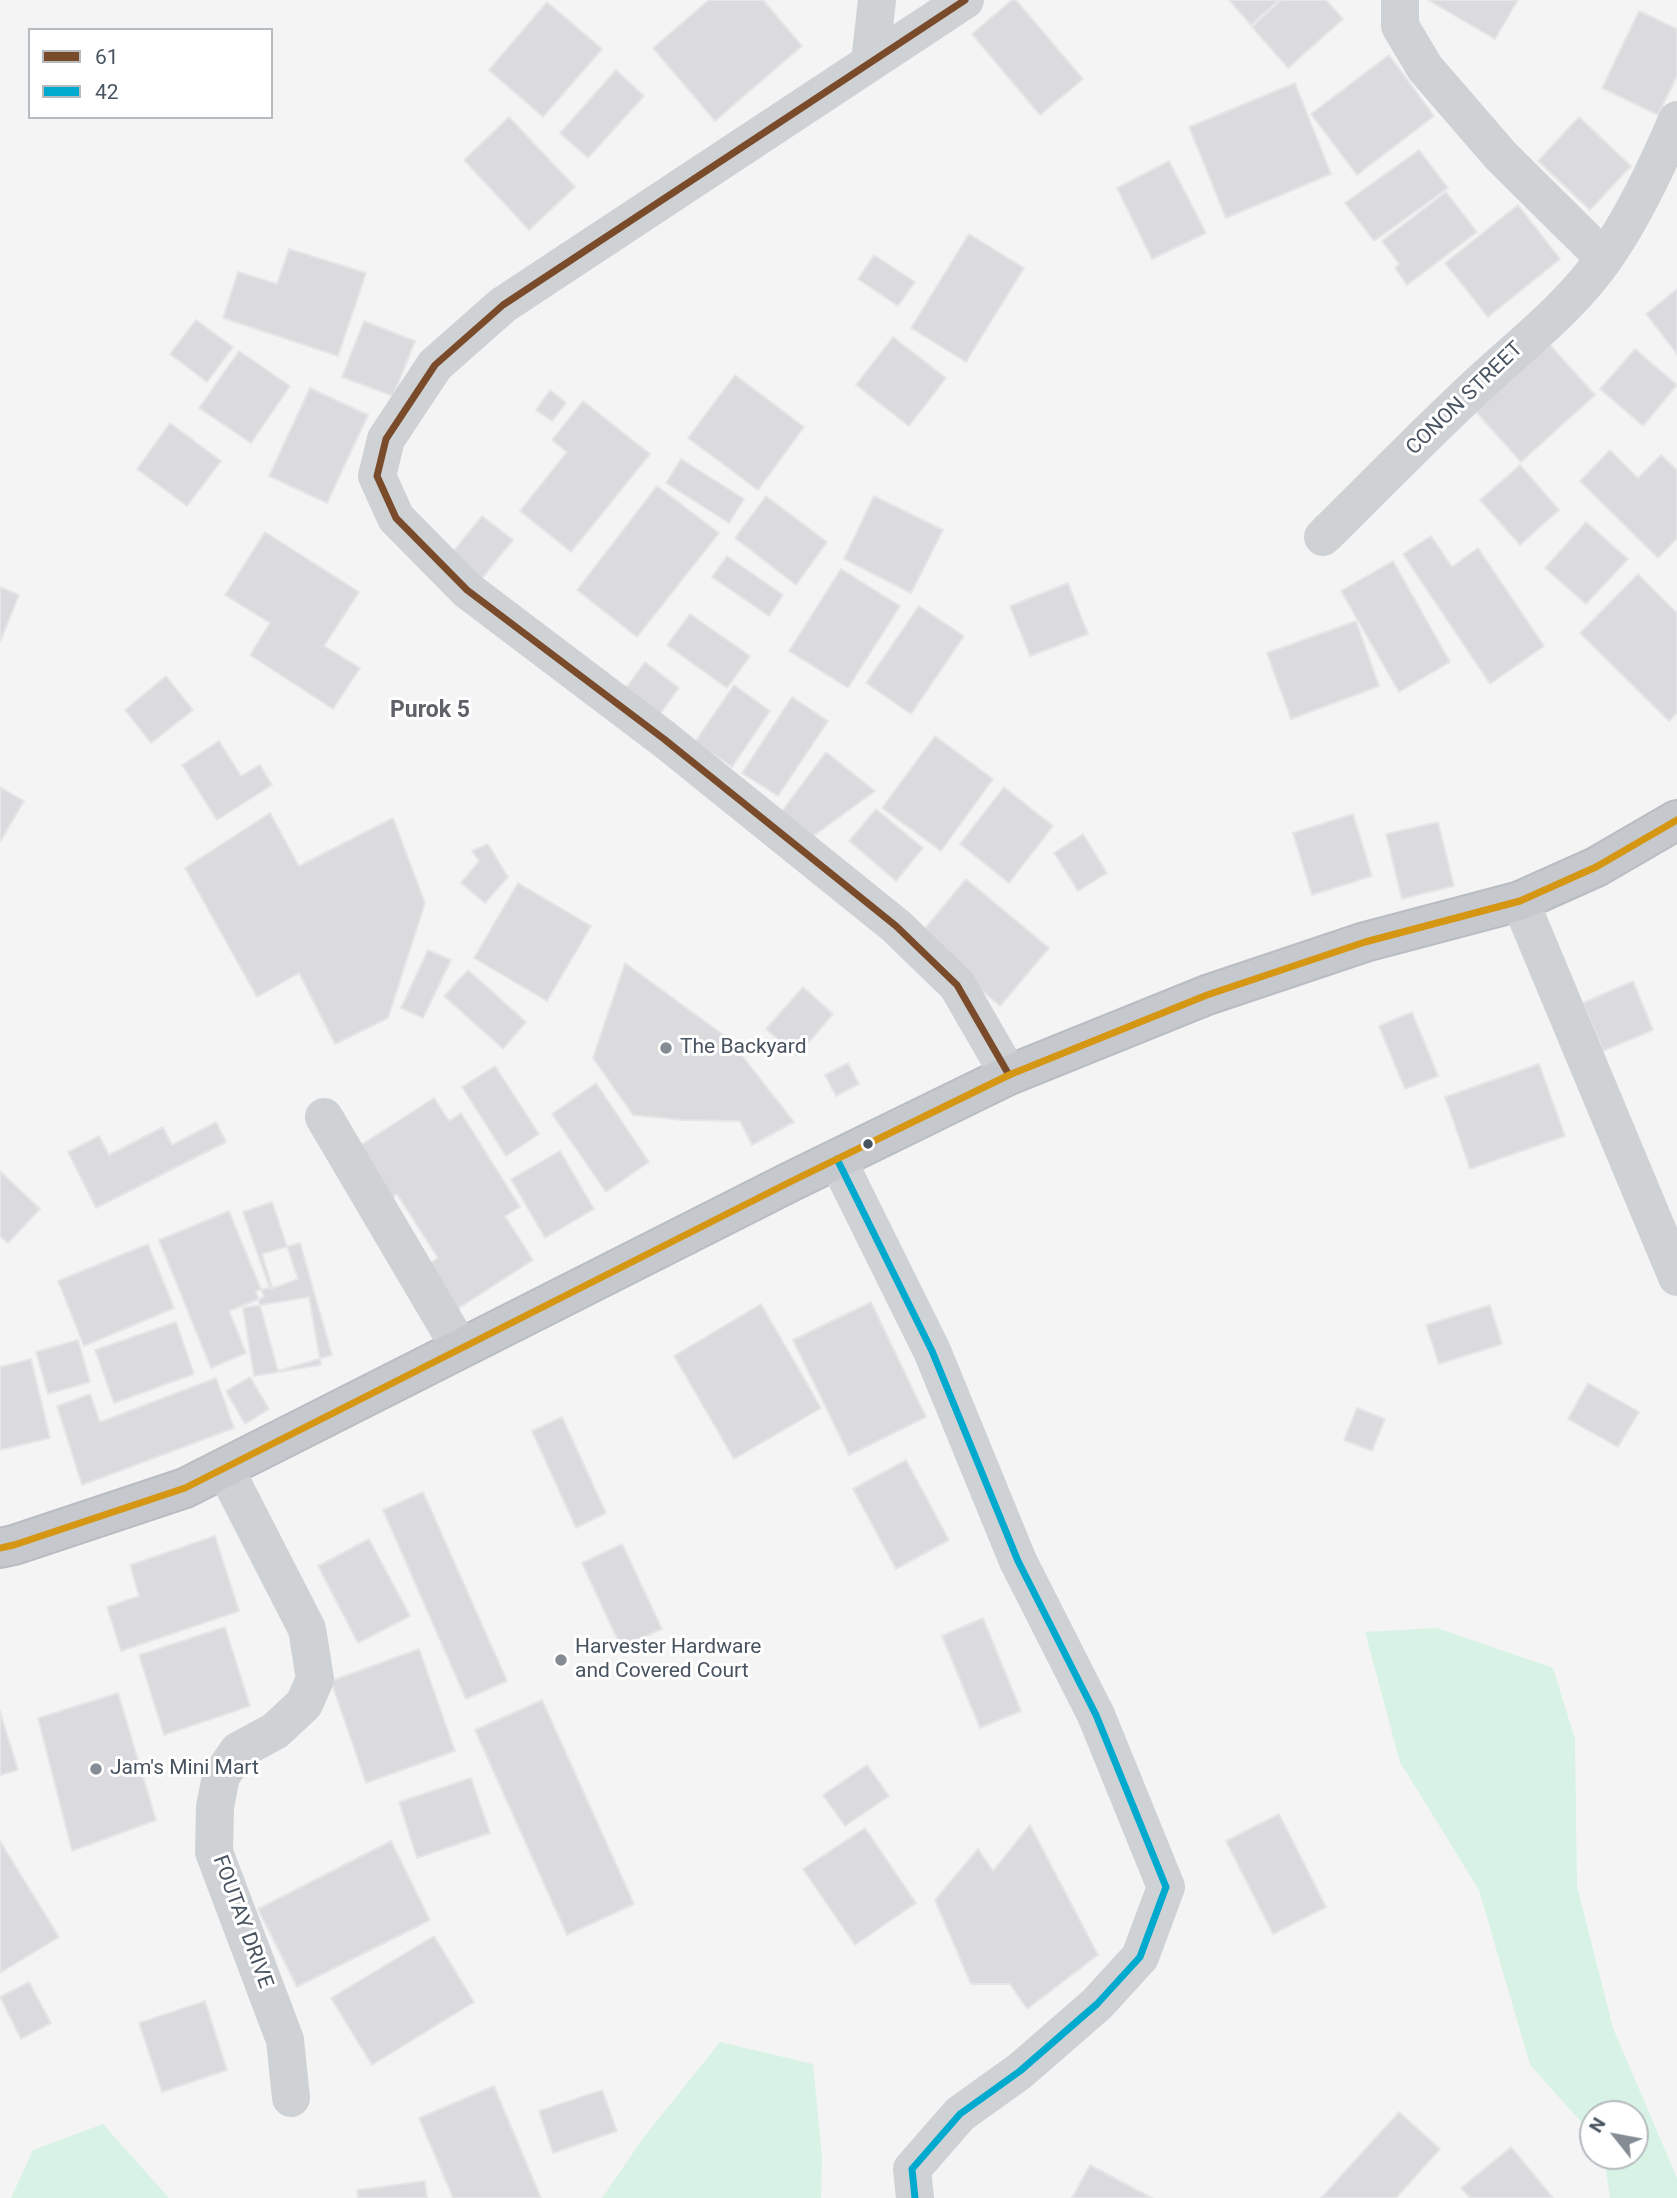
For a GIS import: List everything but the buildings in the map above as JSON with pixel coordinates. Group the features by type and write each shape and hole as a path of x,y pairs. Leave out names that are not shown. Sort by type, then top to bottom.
{"highway":[{"path":"0,1548 185,1488 836,1159 1009,1075 1207,995 1365,942 1520,901 1596,867 1677,820"}],"street":[{"path":"870,62 877,0"},
{"path":"965,0 503,305 435,365 386,439 377,476 396,518 467,590 664,739 896,926 957,985 1009,1075"},
{"path":"1401,0 1400,26 1425,68 1501,156 1604,258"},
{"name":"CONON STREET","path":"1323,537 1476,386 1559,311 1604,258 1629,219 1660,160 1677,120"},
{"path":"1520,901 1677,1277"},
{"path":"324,1117 460,1348"},
{"path":"836,1159 932,1351 1018,1561 1096,1715 1166,1887 1140,1957 1097,2004 1059,2038 1020,2071 960,2114 912,2169 915,2198"},
{"name":"FOUTAY DRIVE","path":"225,1469 307,1629 315,1679 304,1704 275,1731 238,1751 221,1776 215,1807 214,1852 285,2040 291,2098"}],"green space":[{"path":"1437,1628 1553,1668 1575,1739 1577,1886 1613,2028 1644,2100 1579,2100 1579,2119 1530,2065 1479,1890 1400,1762 1365,1632"},
{"path":"720,2042 813,2064 822,2157 821,2198 602,2198 644,2137"},
{"path":"1649,2112 1677,2178 1677,2198 1610,2198 1606,2170 1649,2170"},
{"path":"103,2124 169,2198 11,2198 33,2150"}],"transit line":[{"name":"61","path":"965,0 503,305 435,365 386,439 377,476 396,518 467,590 664,739 896,926 957,985 1009,1075"},
{"path":"0,1548 185,1488 790,1182 1009,1075 1207,995 1365,942 1520,901 1596,867 1677,820"},
{"name":"42","path":"837,1159 932,1351 1018,1561 1096,1715 1166,1887 1140,1957 1097,2004 1020,2071 960,2114 912,2169 915,2198"}],"place":[{"name":"The Backyard","path":"666,1048"},
{"name":"Harvester Hardware and Covered Court","path":"561,1660"},
{"name":"Jam's Mini Mart","path":"96,1769"}],"district":[{"name":"Purok 5","path":"430,711"}]}
